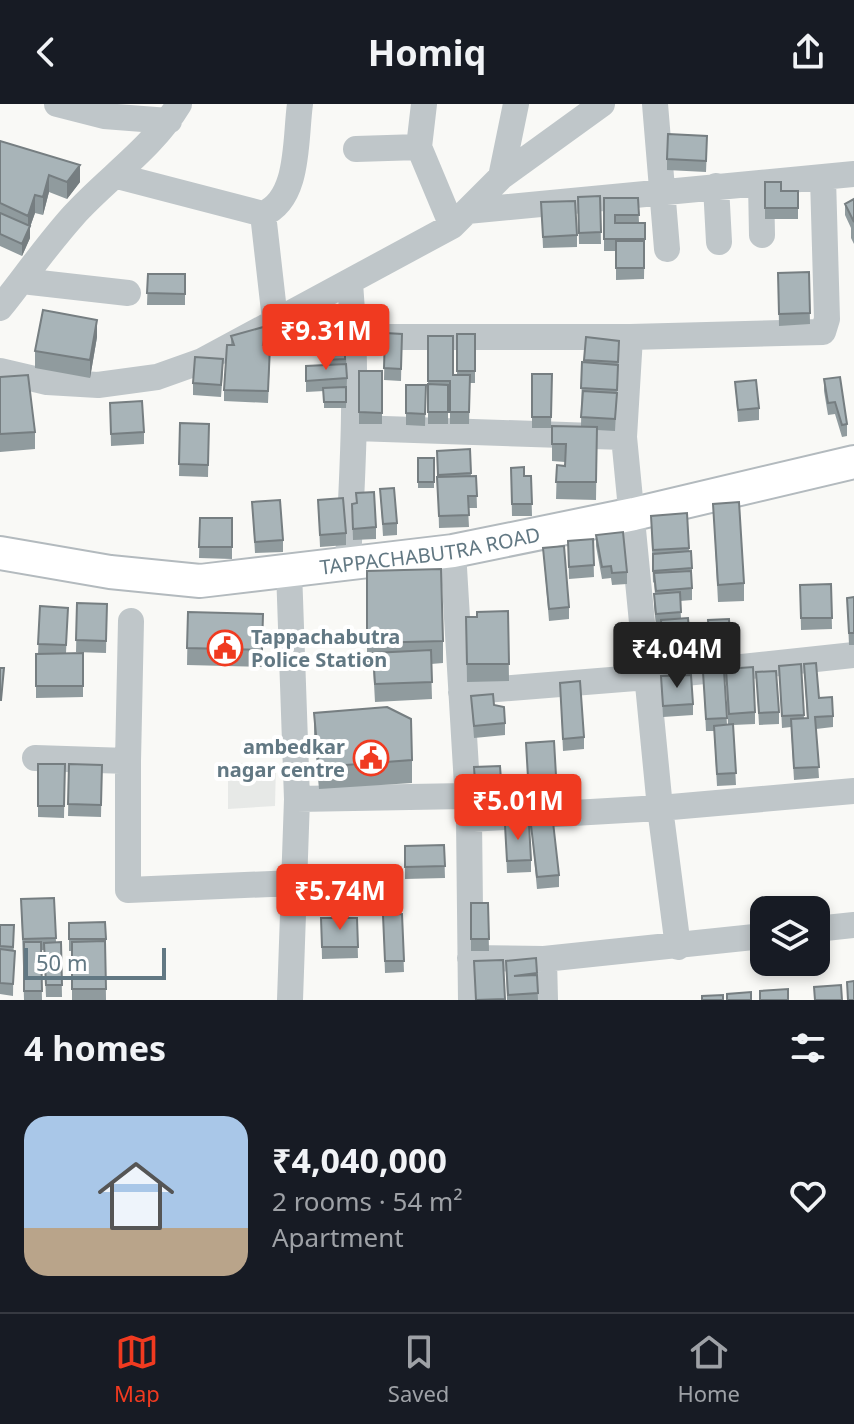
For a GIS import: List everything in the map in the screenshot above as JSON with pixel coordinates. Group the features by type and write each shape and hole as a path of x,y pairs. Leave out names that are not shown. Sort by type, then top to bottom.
{"main road":[{"name":"TAPPACHABUTRA ROAD","path":"0,553 110,572 200,581 348,561 453,551 634,514 854,462"}],"street":[{"path":"57,104 104,116 174,112"},
{"path":"117,176 263,214 278,208 288,192 300,104"},
{"path":"424,104 419,147 460,219"},
{"path":"501,177 516,104"},
{"path":"0,372 47,382 98,385 157,377 202,361 350,283 460,219 501,177 602,104"},
{"path":"655,104 667,249"},
{"path":"0,308 74,214 117,176 174,112"},
{"path":"356,149 419,147"},
{"path":"460,219 662,190 854,174"},
{"path":"355,337 630,337 823,332 827,319 823,178"},
{"path":"761,183 762,235"},
{"path":"716,186 719,242"},
{"path":"263,214 275,320"},
{"path":"22,281 128,293"},
{"path":"348,561 355,428 355,337 350,283"},
{"path":"630,337 624,437 634,514 660,808 678,947"},
{"path":"355,428 624,437"},
{"path":"453,551 468,807 471,1000"},
{"path":"289,570 297,799 290,1000"},
{"path":"131,621 128,890 294,883"},
{"path":"461,692 648,677 854,655"},
{"path":"35,758 128,761"},
{"path":"297,799 468,807 660,808 854,791"},
{"path":"830,928 854,925"},
{"path":"470,958 544,959 750,938"},
{"path":"544,959 545,1000"}],"shaded area":[{"path":"228,763 276,764 275,806 228,809"}],"building":[{"path":"668,134 707,136 706,161 667,159"},
{"path":"0,141 80,165 67,182 49,175 43,197 35,195 28,216 0,203"},
{"path":"765,182 781,182 781,191 798,191 798,208 765,208"},
{"path":"600,196 601,232 579,233 578,197"},
{"path":"604,198 638,198 639,215 615,215 615,223 645,223 645,239 604,239"},
{"path":"854,199 854,222 845,204"},
{"path":"575,201 577,235 543,237 541,202"},
{"path":"0,213 30,226 22,244 0,234"},
{"path":"616,241 644,241 644,268 616,268"},
{"path":"809,272 810,313 779,314 778,273"},
{"path":"148,274 185,274 185,294 147,293"},
{"path":"43,310 97,320 90,360 35,351"},
{"path":"267,326 263,345 270,346 268,391 224,390 227,345 234,345 231,336"},
{"path":"385,333 402,334 401,369 384,368"},
{"path":"457,334 475,334 475,371 457,371"},
{"path":"345,336 345,359 325,360 325,337"},
{"path":"428,336 453,336 453,375 470,375 469,412 450,412 450,381 428,381"},
{"path":"586,337 619,341 618,362 584,360"},
{"path":"195,357 223,359 221,385 193,383"},
{"path":"582,362 618,365 617,390 581,388"},
{"path":"346,364 347,378 306,381 306,366"},
{"path":"359,371 382,371 382,413 359,412"},
{"path":"532,374 552,374 551,417 532,417"},
{"path":"28,375 35,432 0,434 0,377"},
{"path":"840,377 847,424 842,425 835,402 828,403 824,379"},
{"path":"756,380 759,408 738,410 735,382"},
{"path":"428,384 448,385 448,412 428,412"},
{"path":"406,385 426,385 425,414 406,413"},
{"path":"346,387 346,402 324,402 323,388"},
{"path":"583,391 617,393 615,419 581,417"},
{"path":"142,401 144,432 111,434 110,403"},
{"path":"180,423 209,424 208,465 179,464"},
{"path":"552,426 597,427 596,482 556,482 557,465 565,466 566,444 552,444"},
{"path":"470,449 471,473 438,475 437,451"},
{"path":"418,458 434,458 434,482 418,482"},
{"path":"524,467 524,476 531,476 532,504 512,504 511,468"},
{"path":"476,476 477,496 468,496 469,515 439,516 437,477"},
{"path":"394,488 397,523 383,524 380,489"},
{"path":"374,492 376,527 353,529 352,504 357,503 356,493"},
{"path":"343,498 346,533 320,535 318,500"},
{"path":"280,500 283,540 255,542 252,502"},
{"path":"739,502 744,583 718,585 713,504"},
{"path":"687,513 689,548 653,550 651,516"},
{"path":"200,518 232,518 232,547 199,547"},
{"path":"623,532 627,572 612,573 611,566 602,567 596,535"},
{"path":"593,539 594,565 569,567 568,541"},
{"path":"564,546 569,607 549,609 543,548"},
{"path":"691,551 692,568 653,571 653,554"},
{"path":"441,569 443,641 367,643 367,571"},
{"path":"691,571 692,588 656,591 654,573"},
{"path":"831,584 832,618 801,618 800,585"},
{"path":"680,592 681,612 656,614 654,594"},
{"path":"854,597 854,633 849,633 847,598"},
{"path":"77,603 107,604 106,641 76,640"},
{"path":"40,606 68,608 66,645 38,644"},
{"path":"508,611 509,664 467,664 466,617 477,617 477,612"},
{"path":"188,612 263,614 262,650 187,648"},
{"path":"688,618 691,656 663,657 661,620"},
{"path":"729,619 731,651 710,652 708,620"},
{"path":"431,650 432,682 375,684 373,653"},
{"path":"83,653 83,686 36,686 36,654"},
{"path":"816,663 819,698 832,697 833,716 815,717 819,767 794,768 791,719 808,718 804,664"},
{"path":"801,664 804,715 782,716 779,666"},
{"path":"753,667 755,712 729,714 726,669"},
{"path":"0,668 4,668 1,700 0,700"},
{"path":"724,671 727,718 706,719 703,672"},
{"path":"776,671 779,712 759,713 756,672"},
{"path":"691,675 693,704 663,706 661,676"},
{"path":"580,681 584,737 563,739 560,683"},
{"path":"493,694 494,705 504,707 505,723 474,726 471,696"},
{"path":"387,707 411,719 412,760 319,767 314,713"},
{"path":"733,724 736,773 717,774 714,726"},
{"path":"554,741 557,793 529,795 526,743"},
{"path":"38,764 65,764 64,806 38,806"},
{"path":"69,764 102,765 101,805 68,804"},
{"path":"500,766 502,794 476,796 474,767"},
{"path":"553,822 559,875 537,877 531,825"},
{"path":"529,824 531,860 507,861 505,825"},
{"path":"444,845 445,866 405,867 405,846"},
{"path":"54,898 56,938 23,939 21,899"},
{"path":"471,903 488,903 489,939 471,939"},
{"path":"402,914 404,961 385,961 383,915"},
{"path":"321,918 357,918 358,947 322,947"},
{"path":"105,922 106,939 69,939 69,923"},
{"path":"0,925 14,925 13,947 0,946"},
{"path":"105,941 106,989 72,989 72,942"},
{"path":"24,942 41,942 42,991 24,991"},
{"path":"61,942 62,985 46,985 44,943"},
{"path":"0,949 15,951 13,984 0,983"},
{"path":"536,958 537,973 514,976 537,975 538,993 508,995 506,961"},
{"path":"503,960 505,999 476,1000 474,961"},
{"path":"854,981 854,1000 848,1000 847,982"},
{"path":"841,985 842,1000 815,1000 814,987"},
{"path":"788,989 788,1000 760,1000 760,991"},
{"path":"751,992 751,1000 727,1000 727,994"},
{"path":"723,995 723,1000 702,1000 702,996"}],"place":[{"name":"Tappachabutra Police Station","path":"225,648"},
{"name":"ambedkar nagar centre","path":"371,758"}]}
